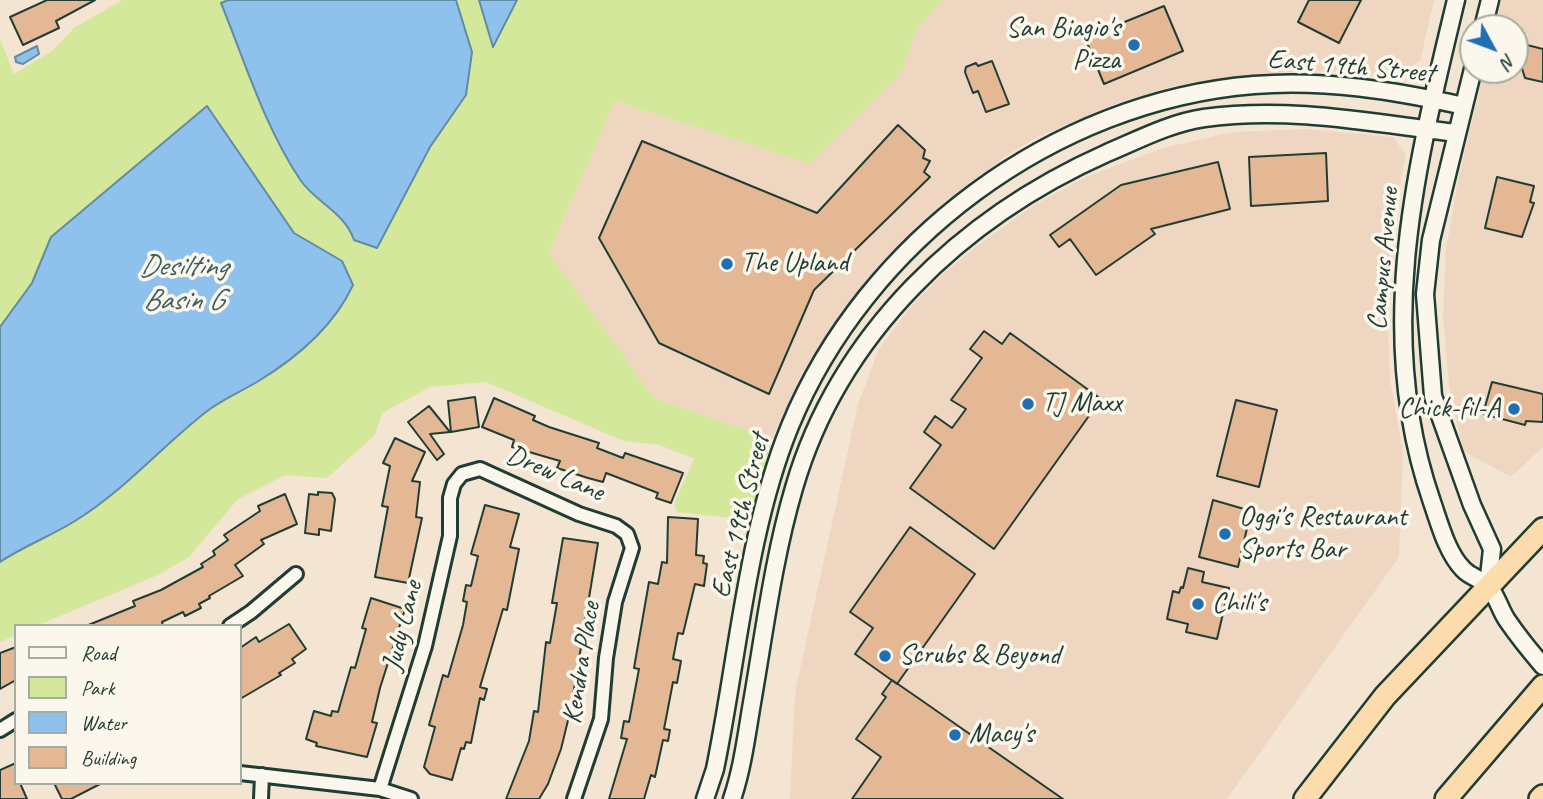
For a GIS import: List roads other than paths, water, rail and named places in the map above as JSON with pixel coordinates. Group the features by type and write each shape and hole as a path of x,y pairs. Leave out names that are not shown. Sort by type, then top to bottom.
{"highway":[{"path":"1305,799 1385,696 1543,529"},
{"path":"1446,799 1543,686"}],"main road":[{"name":"Campus Avenue","path":"1456,0 1426,130 1404,265 1402,316 1406,384 1423,475 1440,522 1462,569 1488,586 1506,619 1543,666"},
{"name":"East 19th Street","path":"705,799 725,720 757,542 771,481 786,438 813,378 837,335 869,291 907,252 990,181 1070,137 1142,108 1204,93 1253,85 1289,84 1407,93 1464,106"},
{"name":"Campus Avenue","path":"1469,84 1431,240 1424,294 1433,396 1472,505 1492,549 1488,586"},
{"name":"East 19th Street","path":"732,799 748,724 778,547 795,485 814,434 863,346 926,271 1000,212 1079,166 1156,132 1202,118 1294,113 1456,133"}],"street":[{"name":"Drew Lane","path":"462,474 480,469 579,514 616,526 627,534"},
{"name":"Judy Lane","path":"380,789 425,646 450,536 450,498 454,484 462,474"},
{"name":"Kendra Place","path":"575,799 601,719 606,658 615,602 632,548 627,534"},
{"path":"233,624 296,574"},
{"path":"242,773 380,789 411,799"},
{"path":"261,799 262,775"}],"water":[{"path":"228,0 456,0 472,52 466,95 430,147 377,248 354,240 344,222 308,189 288,161 256,94 221,3"},
{"path":"479,0 517,0 493,47"},
{"path":"37,46 39,54 23,64 16,62 15,57"},
{"name":"Desilting Basin G","path":"207,106 294,233 342,261 353,285 324,328 285,363 206,412 93,509 0,562 0,327 32,283 51,237"}],"place":[{"name":"San Biagio's Pizza","path":"1134,45"},
{"name":"The Upland","path":"727,264"},
{"name":"TJ Maxx","path":"1028,404"},
{"name":"Chick-fil-A","path":"1514,409"},
{"name":"Oggi's Restaurant Sports Bar","path":"1225,534"},
{"name":"Chili's","path":"1198,604"},
{"name":"Scrubs & Beyond","path":"885,656"},
{"name":"Macy's","path":"955,735"}]}
